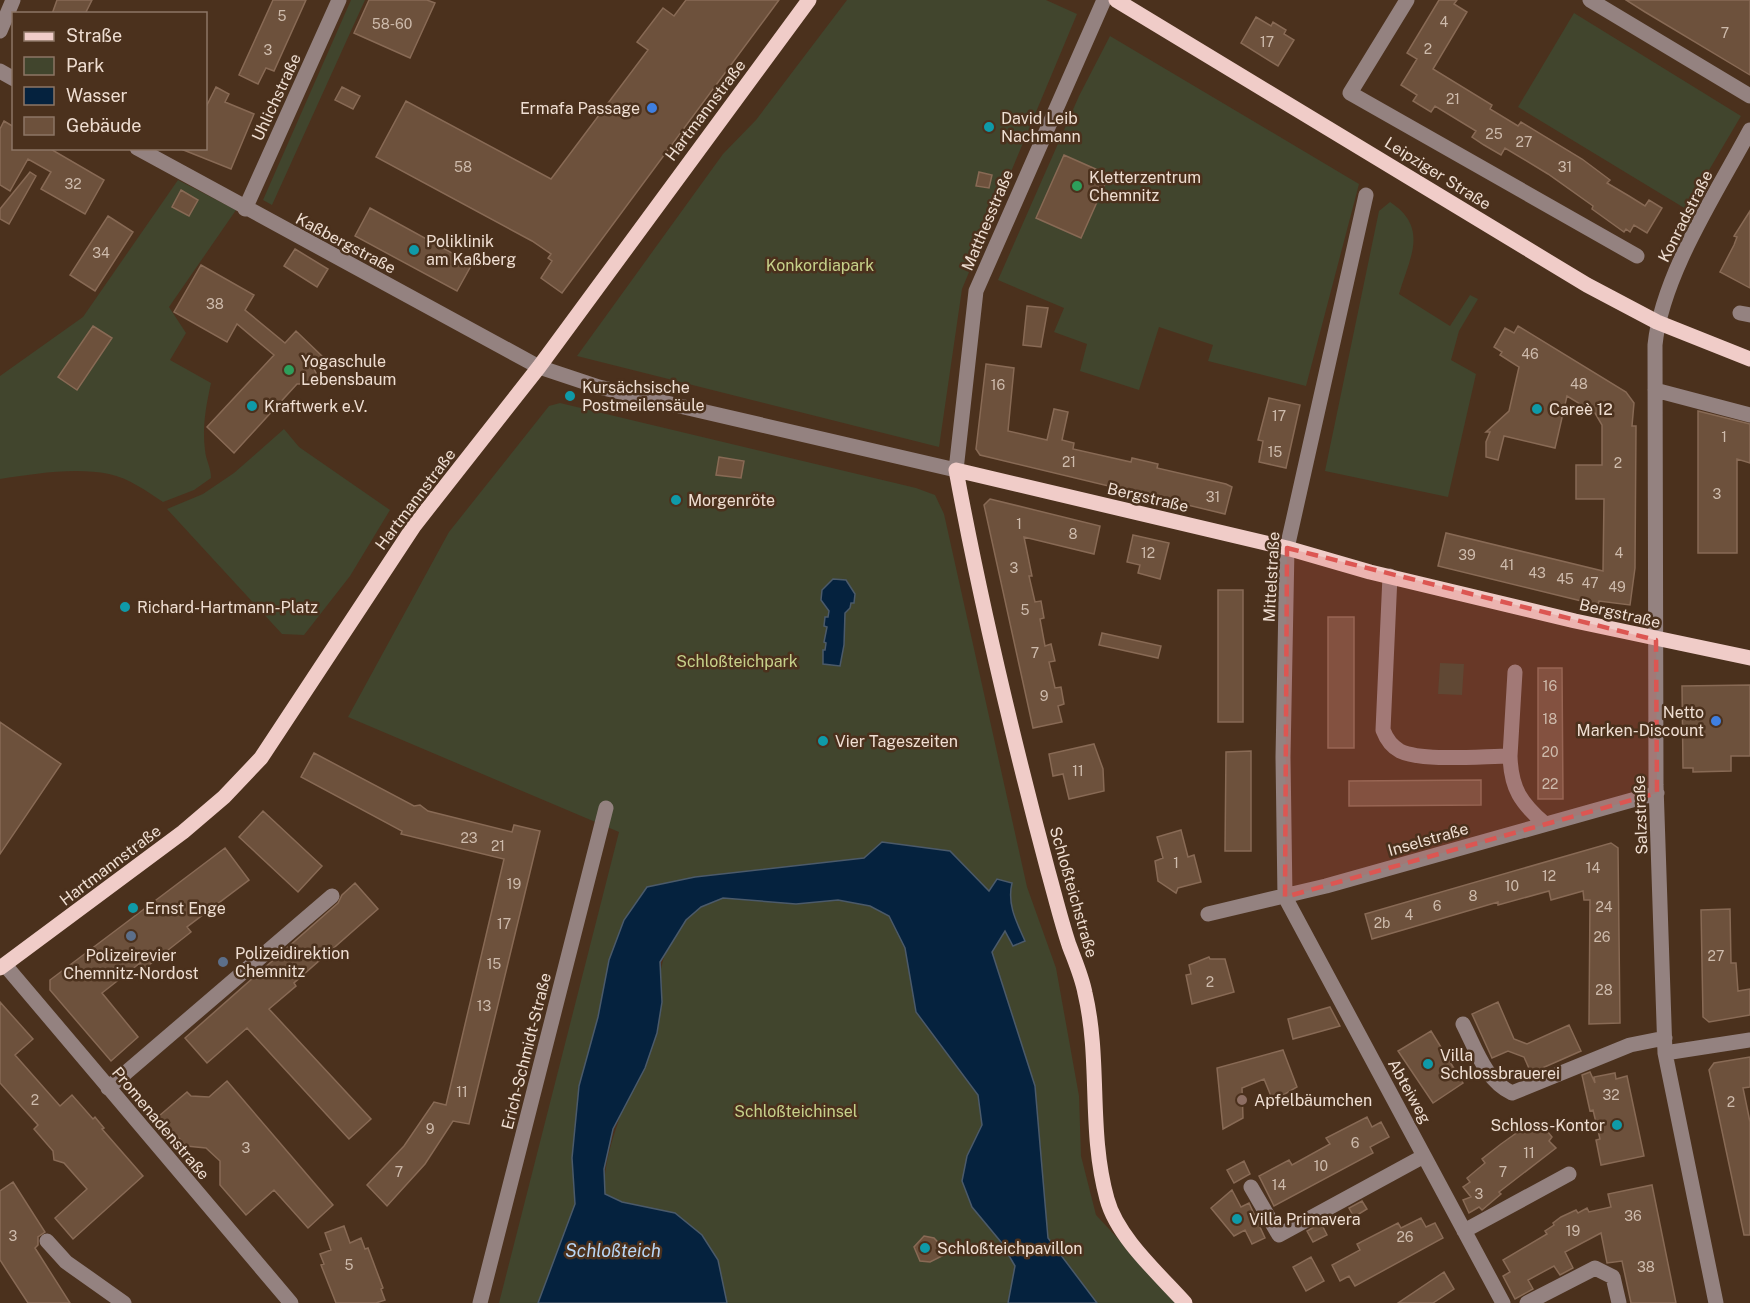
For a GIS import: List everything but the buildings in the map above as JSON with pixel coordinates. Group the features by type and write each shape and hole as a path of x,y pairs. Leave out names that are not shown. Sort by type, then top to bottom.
{"main road":[{"name":"Hartmannstraße","path":"2,966 168,845 210,810 248,773 280,732 414,526 539,367 809,0"},
{"name":"Leipziger Straße","path":"1116,0 1548,262 1657,322 1750,359"},
{"name":"Bergstraße","path":"956,470 1287,548 1390,576 1656,640 1750,658"},
{"name":"Schloßteichstraße","path":"956,470 970,545 1023,772 1069,943 1085,990 1094,1041 1096,1147 1107,1199 1113,1215 1140,1254 1185,1303"}],"street":[{"path":"0,31 13,0"},
{"name":"Uhlichstraße","path":"244,209 339,0"},
{"name":"Matthesstraße","path":"956,470 976,291 1104,0"},
{"path":"1407,0 1350,93 1637,256"},
{"path":"1590,0 1750,96"},
{"name":"Konradstraße","path":"1657,322 1672,281 1748,138"},
{"name":"Kaßbergstraße","path":"141,150 244,209 539,367"},
{"name":"Mittelstraße","path":"1285,897 1287,548 1366,195"},
{"name":"Salzstraße","path":"1657,322 1655,390 1657,793 1665,1045 1716,1303"},
{"name":"Bergstraße","path":"539,367 599,387 956,470"},
{"path":"1655,390 1750,415"},
{"path":"1390,576 1383,730 1386,739 1397,750 1412,756 1510,756"},
{"path":"1515,672 1511,777 1517,793 1530,811 1545,824"},
{"name":"Inselstraße","path":"1208,914 1285,897 1657,793"},
{"name":"Erich-Schmidt-Straße","path":"480,1303 606,808"},
{"path":"108,1088 332,896"},
{"name":"Abteiweg","path":"1285,897 1503,1303"},
{"name":"Promenadenstraße","path":"2,966 291,1303"},
{"path":"1463,1024 1488,1074 1499,1086 1512,1093 1630,1045 1750,1040"},
{"path":"1251,1187 1279,1235 1424,1156"},
{"path":"1464,1231 1569,1174"},
{"path":"48,1241 66,1262 124,1303"},
{"path":"1527,1303 1595,1268 1613,1277 1618,1303"}],"highlighted area":[{"path":"1287,548 1656,640 1657,793 1285,897"}],"green space":[{"path":"351,0 365,0 272,205 263,200"},
{"name":"Konkordiapark","path":"847,0 1046,0 1077,14 962,289 939,447 577,356 723,154 756,120"},
{"path":"1574,13 1741,116 1686,209 1518,107"},
{"path":"1110,36 1359,184 1306,386 1208,361 1213,345 1159,327 1139,390 1080,371 1087,344 1054,332 1064,308 998,280 1079,96"},
{"path":"178,180 236,210 169,307 186,333 170,360 211,383 204,433 211,478 194,490 163,502 137,485 109,474 96,472 54,472 0,479 0,376 83,317"},
{"path":"1390,202 1410,222 1413,233 1411,256 1399,294 1450,326 1470,295 1478,299 1459,331 1451,360 1476,374 1448,497 1325,471 1379,211"},
{"name":"Schloßteichpark","path":"560,403 916,488 935,495 944,514 1027,887 1056,968 1079,1096 1081,1156 1096,1215 1178,1303 1097,1303 1048,1238 1035,1086 992,952 1005,931 1025,941 1012,905 1012,883 989,891 950,851 883,842 864,858 695,877 647,887 609,960 598,1017 579,1086 572,1158 575,1204 538,1303 499,1303 619,832 348,717 449,532 549,406"},
{"path":"284,429 299,447 390,510 350,576 304,635 282,634 167,509 203,494 234,473"},
{"path":"1440,663 1464,664 1462,695 1438,694"},
{"name":"Schloßteichinsel","path":"723,898 796,904 838,900 870,906 889,916 905,948 916,1013 978,1095 982,1125 967,1156 972,1207 1001,1242 1015,1266 1008,1303 727,1303 718,1260 675,1213 622,1202 604,1194 610,1148 668,948 685,920 704,906"}],"water":[{"path":"833,579 846,580 855,594 854,603 851,603 845,613 844,645 840,666 823,664 827,627 824,626 825,617 828,617 829,611 821,600 822,590"},
{"name":"Schloßteich","path":"882,842 950,851 989,891 997,879 1012,883 1012,905 1025,941 1013,946 1005,931 992,952 1035,1086 1048,1238 1097,1303 1008,1303 1015,1266 1001,1242 972,1207 962,1181 967,1156 982,1125 978,1095 916,1012 905,948 889,916 870,906 838,900 796,904 723,898 701,907 686,920 660,962 662,1002 657,1033 645,1068 613,1129 604,1169 605,1194 622,1202 675,1213 702,1235 718,1260 727,1303 538,1303 575,1204 572,1158 579,1086 598,1017 609,960 624,920 647,887 695,877 864,858"}],"place":[{"name":"Ermafa Passage","path":"652,108"},
{"name":"David Leib Nachmann","path":"989,127"},
{"name":"Kletterzentrum Chemnitz","path":"1077,186"},
{"name":"Poliklinik am Kaßberg","path":"414,250"},
{"name":"Yogaschule Lebensbaum","path":"289,370"},
{"name":"Kursächsische Postmeilensäule","path":"570,396"},
{"name":"Kraftwerk e.V.","path":"252,406"},
{"name":"Careè 12","path":"1537,409"},
{"name":"Morgenröte","path":"676,500"},
{"name":"Richard-Hartmann-Platz","path":"125,607"},
{"name":"Netto Marken-Discount","path":"1716,721"},
{"name":"Vier Tageszeiten","path":"823,741"},
{"name":"Ernst Enge","path":"133,908"},
{"name":"Polizeirevier Chemnitz-Nordost","path":"131,936"},
{"name":"Polizeidirektion Chemnitz","path":"223,962"},
{"name":"Villa Schlossbrauerei","path":"1428,1064"},
{"name":"Apfelbäumchen","path":"1242,1100"},
{"name":"Schloss-Kontor","path":"1617,1125"},
{"name":"Villa Primavera","path":"1237,1219"},
{"name":"Schloßteichpavillon","path":"925,1248"}]}
